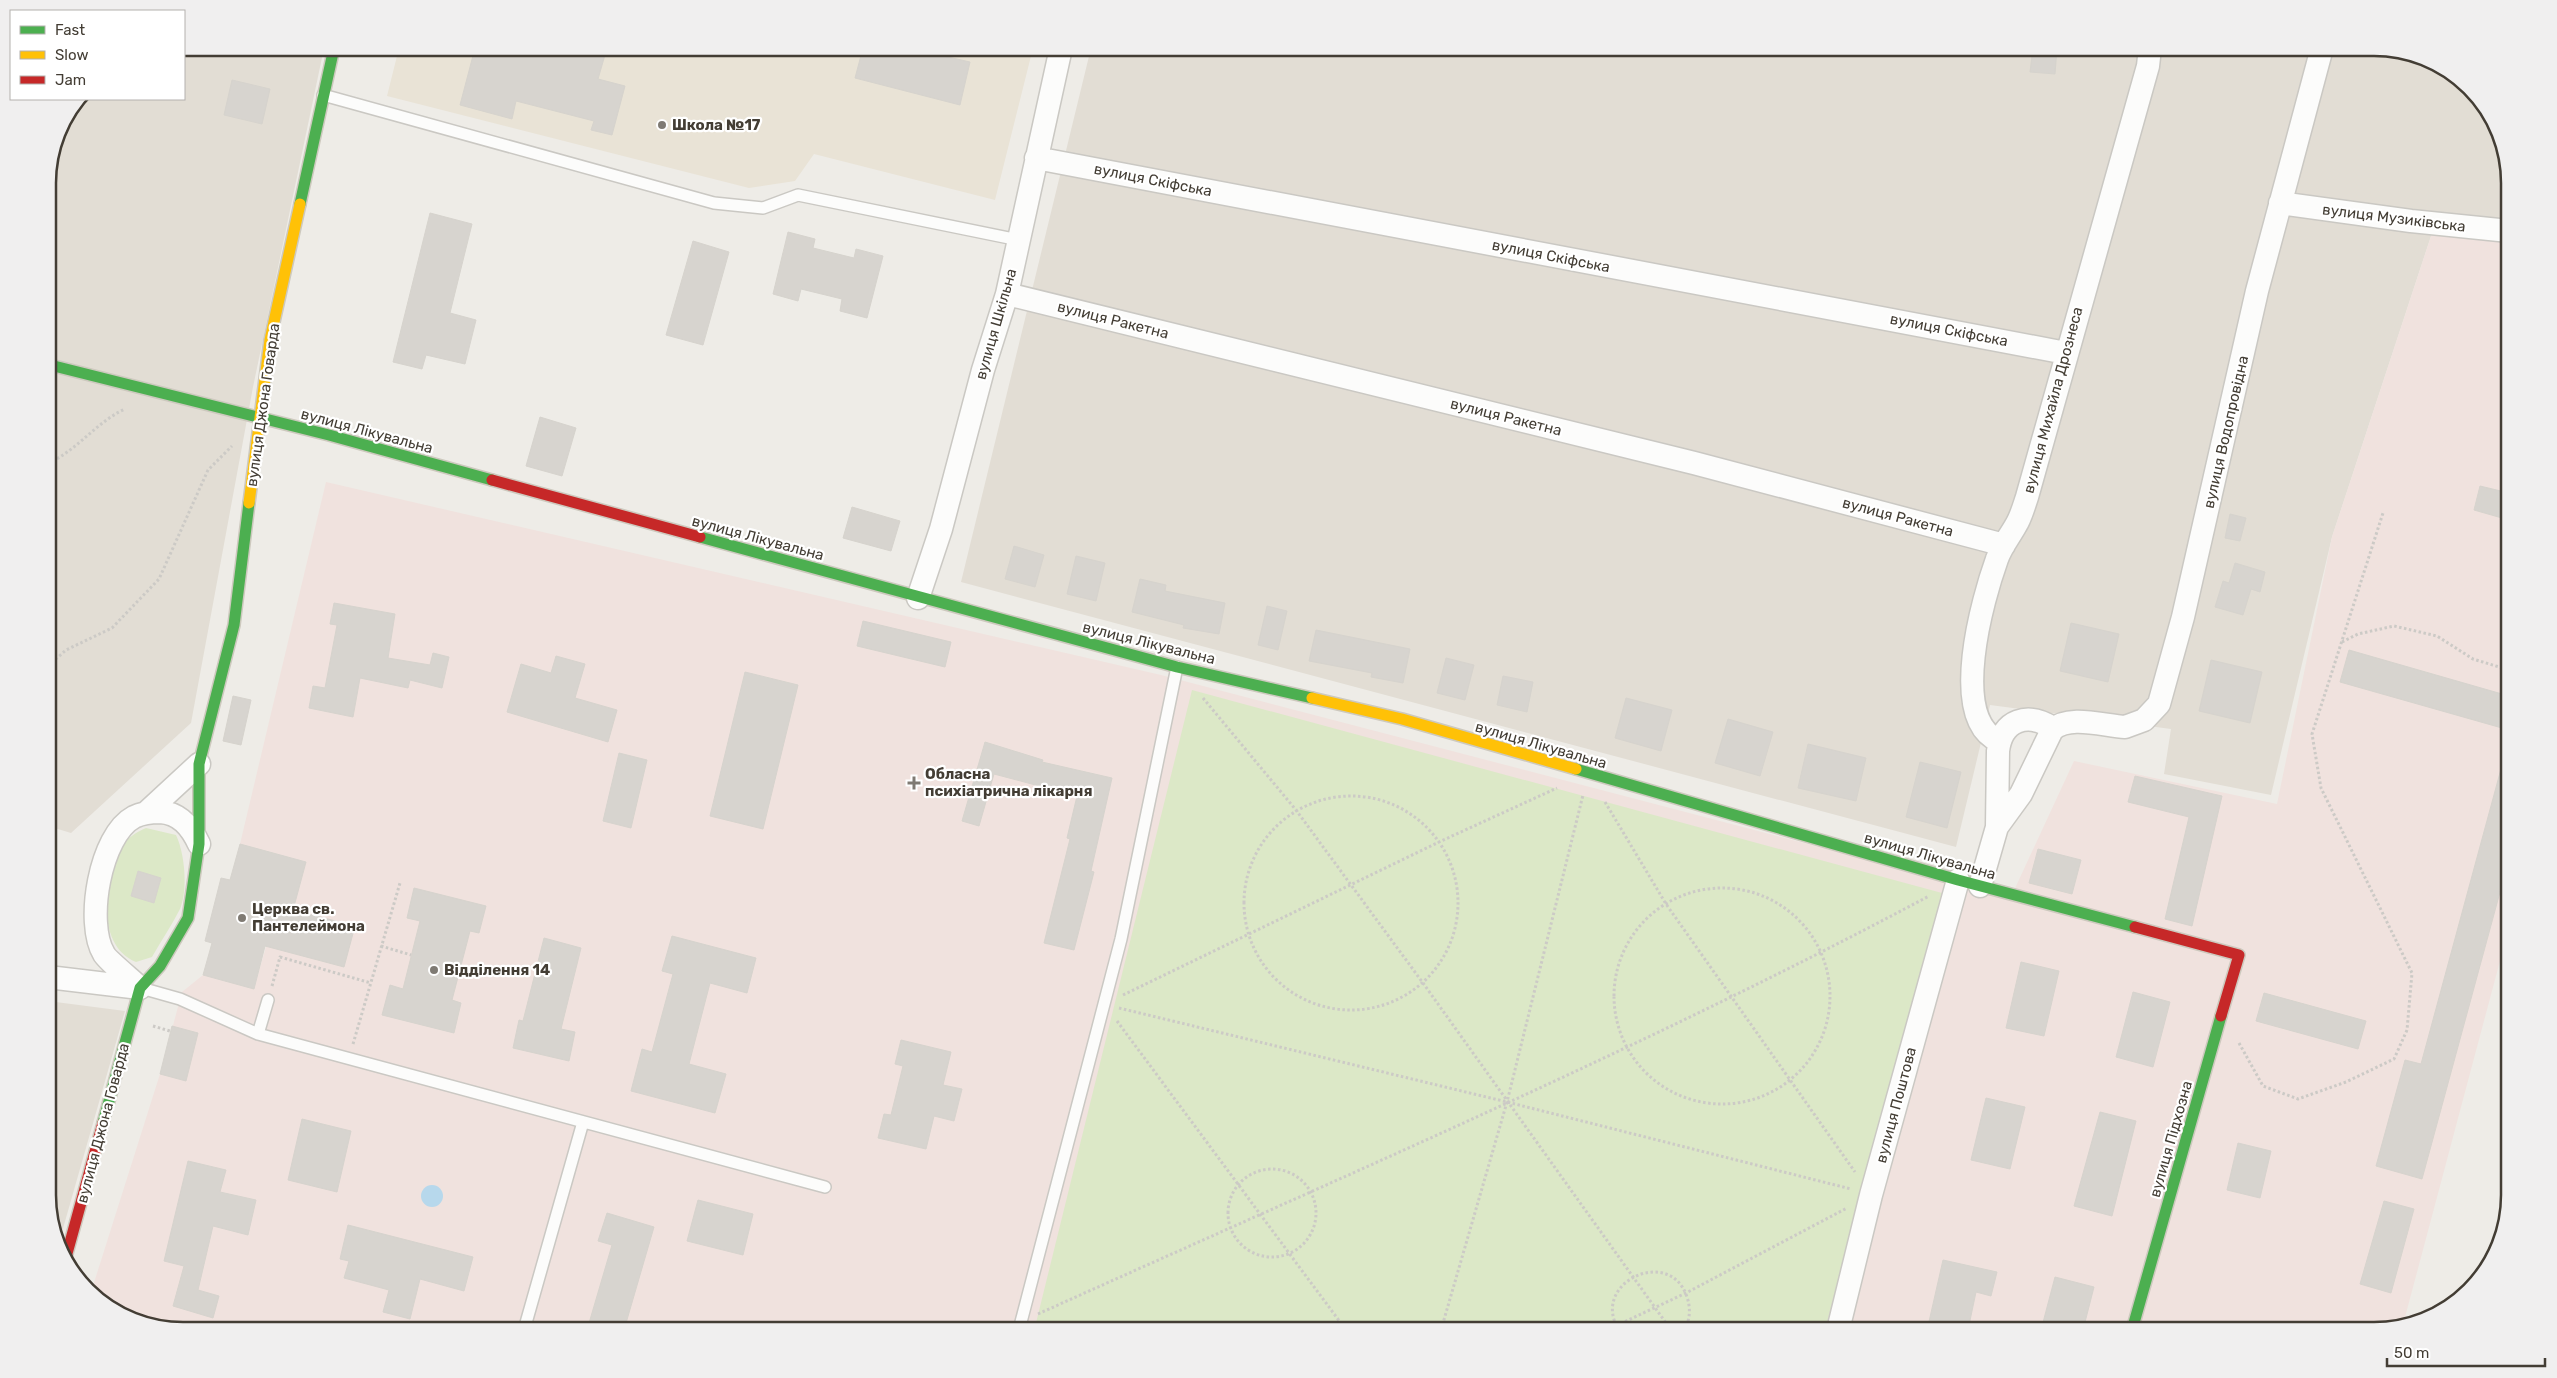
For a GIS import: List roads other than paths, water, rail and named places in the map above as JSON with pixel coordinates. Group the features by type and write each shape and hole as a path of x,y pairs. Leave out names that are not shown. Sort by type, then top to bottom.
{"street":[{"name":"вулиця Джона Говарда","path":"68,1249 140,988 160,966 188,918 200,844 200,764 234,625 270,340 332,56"},
{"name":"вулиця Шкільна","path":"918,598 941,529 1006,294 1059,56"},
{"name":"вулиця Михайла Дрознеса","path":"1999,742 1987,735 1979,720 1971,686 1973,654 1997,557 2017,523 2028,497 2066,353 2148,66 2149,56"},
{"name":"вулиця Водопровідна","path":"2053,728 2067,722 2125,727 2134,725 2144,720 2159,704 2183,617 2257,291 2320,56"},
{"name":"вулиця Скіфська","path":"1036,158 2066,353"},
{"name":"вулиця Музиківська","path":"2280,203 2411,221 2500,230"},
{"name":"вулиця Ракетна","path":"1006,294 1694,463 2004,546"},
{"name":"вулиця Лікувальна","path":"57,367 261,417 918,598 1177,667 1402,719 1958,880 2239,955"},
{"path":"1980,886 1997,827 1996,770 1999,742 2006,729 2015,722 2025,720 2042,721 2053,728 2021,794 1997,827"},
{"path":"147,812 200,764"},
{"path":"140,988 123,970 104,955 95,921 96,893 106,853 116,834 133,817 147,812 167,812 179,817 192,830 200,844"},
{"name":"вулиця Поштова","path":"1840,1322 1871,1195 1958,880"},
{"name":"вулиця Підхозна","path":"2134,1322 2239,955"},
{"path":"123,970 160,966"},
{"path":"57,978 140,988"}],"lane":[{"path":"323,96 714,203 763,208 798,195 1019,240"},
{"path":"1021,1322 1121,939 1177,667"},
{"path":"140,988 180,999 258,1034 824,1187"},
{"path":"258,1034 268,1000"},
{"path":"526,1322 583,1122"}],"water":[{"path":"432,1185 440,1188 443,1196 440,1204 432,1207 424,1204 421,1196 424,1188"}],"place":[{"name":"Школа №17","path":"662,125"},
{"name":"Обласна психіатрична лікарня","path":"914,783"},
{"name":"Церква св. Пантелеймона","path":"242,918"},
{"name":"Відділення 14","path":"434,970"}]}
